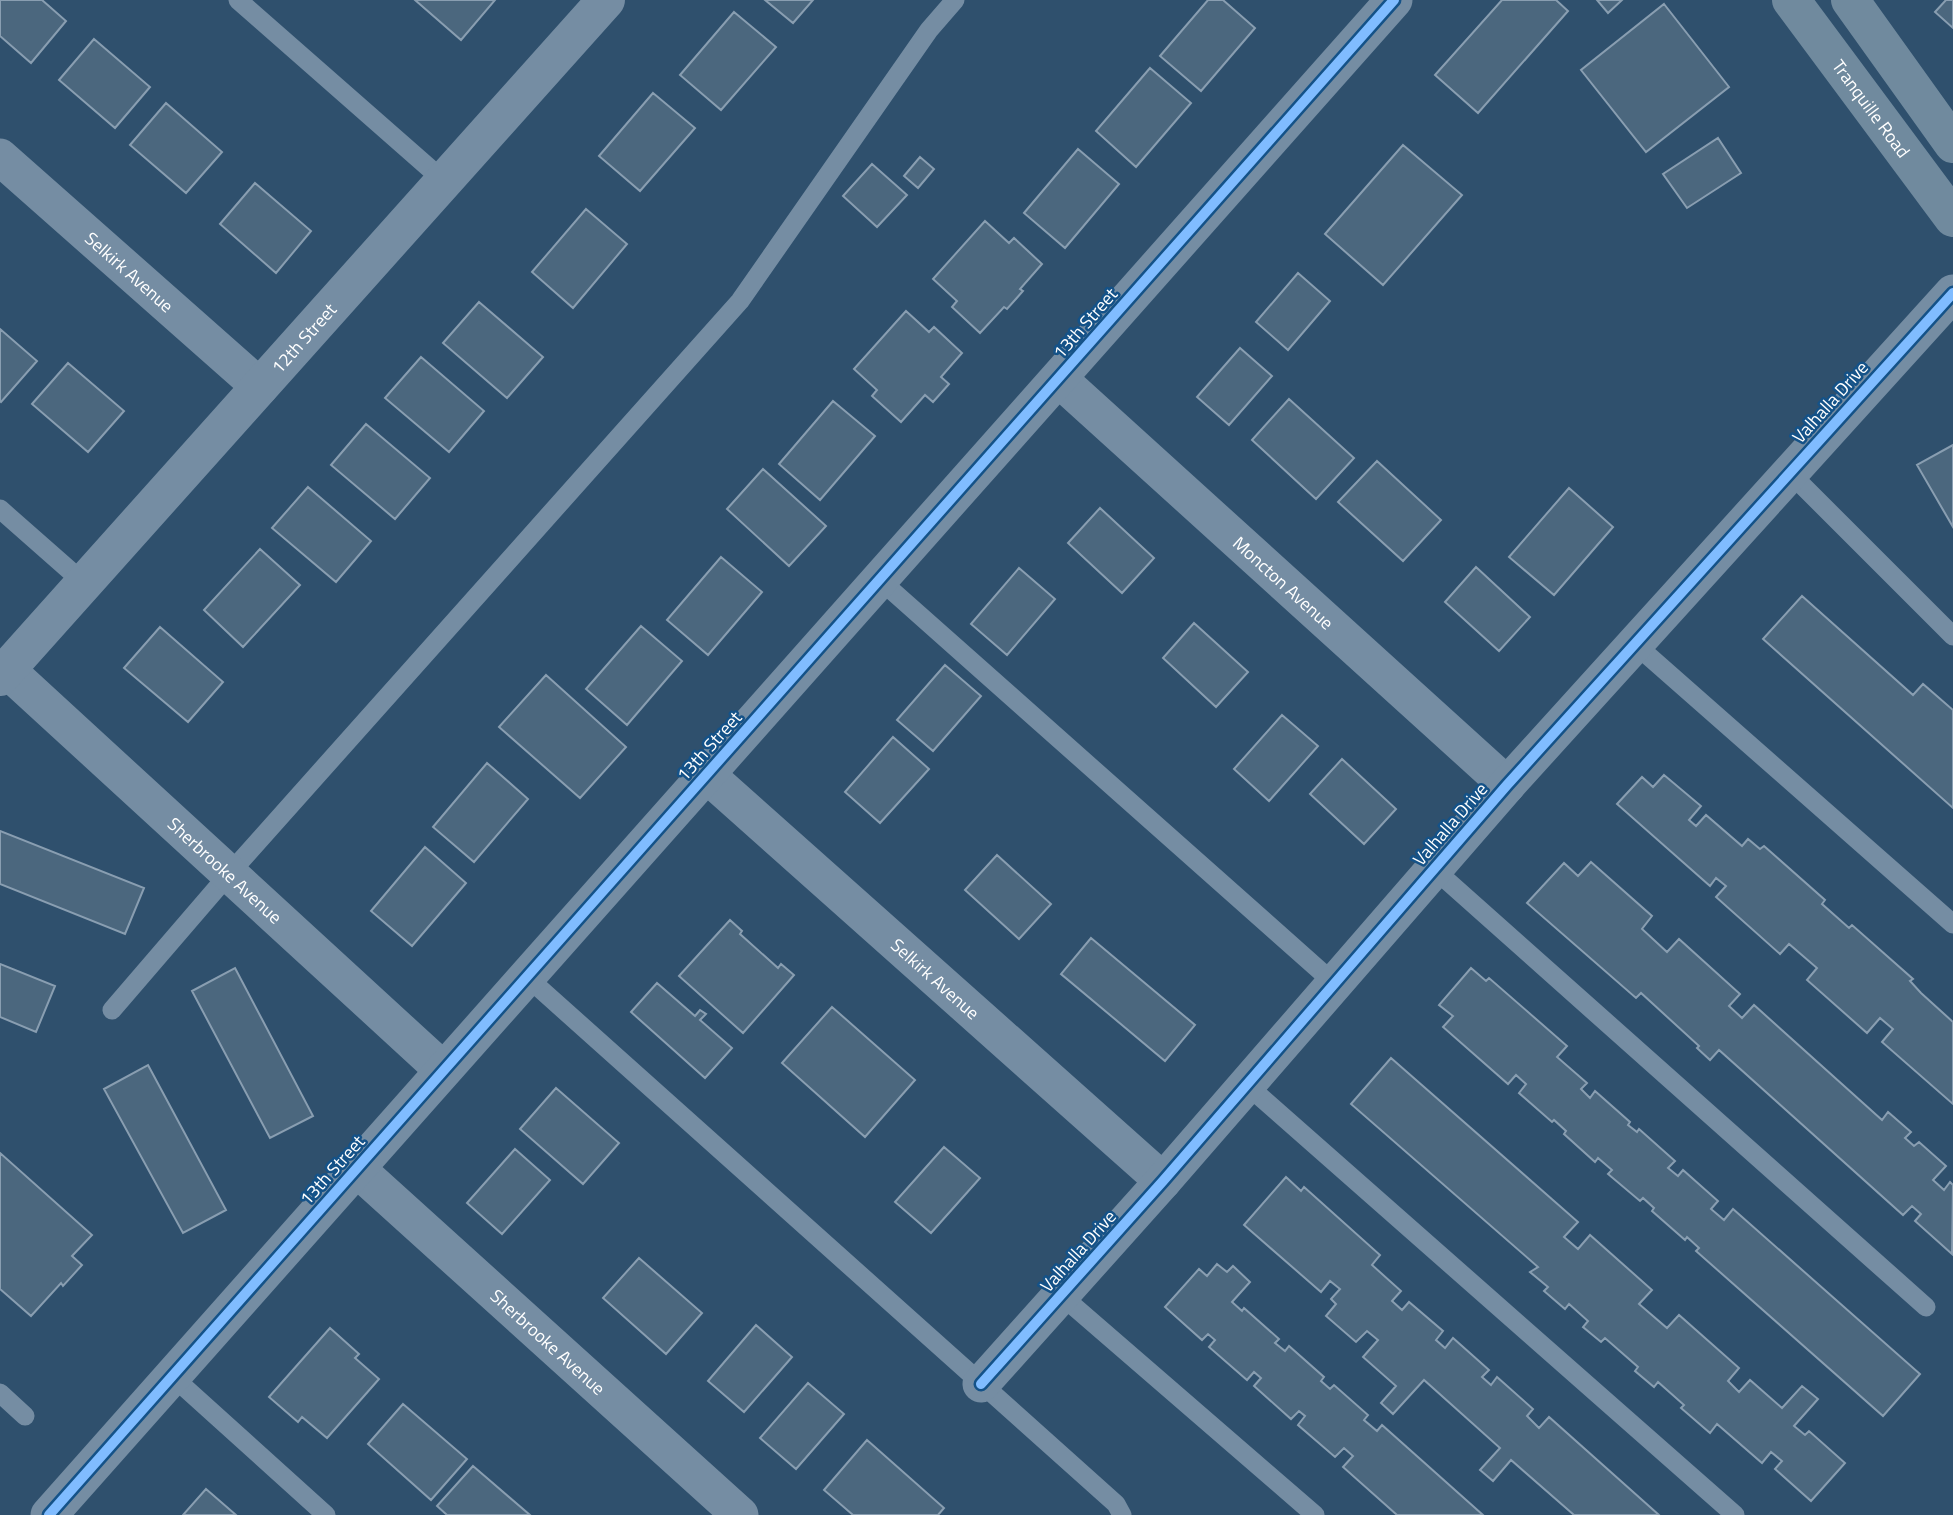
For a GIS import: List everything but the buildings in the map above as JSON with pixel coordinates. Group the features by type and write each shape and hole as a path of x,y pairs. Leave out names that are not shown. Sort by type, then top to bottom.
{"main road":[{"path":"1850,0 1953,144"},
{"name":"Tranquille Road","path":"1795,1 1953,218"}],"street":[{"name":"12th Street","path":"3,673 606,0"},
{"name":"13th Street","path":"48,1515 1394,0"},
{"name":"Selkirk Avenue","path":"0,157 260,387"},
{"name":"Valhalla Drive","path":"981,1384 1163,1181 1507,785 1953,293"},
{"name":"Moncton Avenue","path":"1059,379 1507,785"},
{"name":"Sherbrooke Avenue","path":"3,673 229,874 443,1070"},
{"name":"Selkirk Avenue","path":"707,775 1163,1181"},
{"name":"Sherbrooke Avenue","path":"356,1168 740,1515"}],"lane":[{"path":"238,0 444,181"},
{"path":"111,1010 740,301 929,30 955,0"},
{"path":"1790,473 1953,636"},
{"path":"0,509 84,583"},
{"path":"880,580 1335,984"},
{"path":"1635,644 1953,923"},
{"path":"1434,869 1926,1307"},
{"path":"527,977 1116,1504 1122,1515"},
{"path":"1247,1085 1735,1515"},
{"path":"1062,1296 1315,1515"},
{"path":"172,1376 326,1515"},
{"path":"0,1394 25,1416"}],"cycle path":[{"path":"49,1515 1394,0"},
{"path":"981,1384 1163,1181 1507,785 1953,293"}]}
